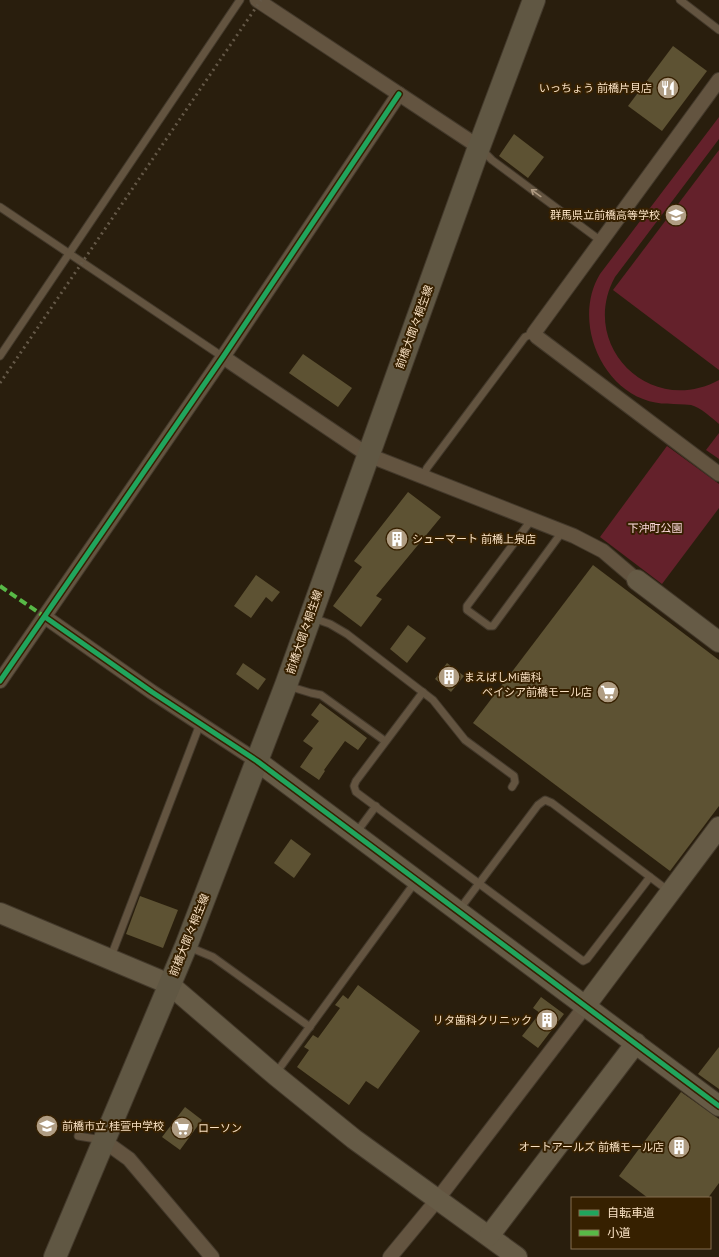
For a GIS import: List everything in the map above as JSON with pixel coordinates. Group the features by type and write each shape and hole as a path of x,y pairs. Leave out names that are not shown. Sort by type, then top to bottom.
{"main road":[{"name":"前橋大間々桐生線","path":"55,1257 186,946 286,685 479,147 534,0"}],"street":[{"path":"266,2 399,94 479,147"},
{"path":"719,80 534,332 537,337 719,474"},
{"path":"0,681 223,357 399,94"},
{"path":"223,357 368,455 574,536 603,551 637,580 719,642"},
{"path":"45,617 152,692 257,761 586,1004 719,1106"},
{"path":"390,1257 438,1200 719,827"},
{"path":"0,913 169,984 274,1075 354,1139 517,1257"},
{"path":"489,1236 636,1043"},
{"path":"104,1141 129,1158 212,1257"}],"lane":[{"path":"0,356 240,0"},
{"path":"680,0 719,30"},
{"path":"479,147 492,160 601,241"},
{"path":"0,207 223,357"},
{"path":"423,477 427,468 524,337 534,332"},
{"path":"532,519 467,606 468,610 489,626 493,626 562,532"},
{"path":"310,616 330,624 347,634 438,704 453,726 465,740 514,776 515,782 512,787"},
{"path":"286,685 311,693 321,694 385,741"},
{"path":"423,692 359,776 354,786 356,792 583,961 587,959 650,877"},
{"path":"110,959 200,724"},
{"path":"459,910 538,805 545,800 552,802 670,892"},
{"path":"356,833 376,806"},
{"path":"274,1075 417,879"},
{"path":"186,946 213,957 310,1027"},
{"path":"78,1136 104,1141"}],"green space":[{"path":"719,117 719,139 615,277 606,302 606,327 613,349 627,368 646,382 668,389 693,389 719,380 719,424 706,413 691,405 661,403 643,399 627,390 613,378 602,363 594,346 590,328 589,309 592,291 600,274"},
{"path":"719,150 719,370 613,290"},
{"path":"719,433 719,459 706,450"},
{"name":"下沖町公園","path":"667,446 719,484 719,508 662,584 600,537"}],"building":[{"name":"いっちょう 前橋片貝店","path":"673,46 707,71 662,131 628,106"},
{"path":"514,134 544,157 528,178 499,156"},
{"path":"303,354 352,388 338,407 289,373"},
{"name":"シューマート 前橋上泉店","path":"408,492 441,517 376,596 382,599 361,627 333,606 362,567 354,561"},
{"name":"ベイシア前橋モール店","path":"593,565 719,660 719,806 670,871 473,723"},
{"path":"256,575 280,592 272,602 266,597 251,618 234,606"},
{"path":"408,625 426,638 407,663 390,649"},
{"path":"243,663 266,679 258,690 236,674"},
{"name":"まえばしMi歯科","path":"447,663 464,676 451,692 435,679"},
{"path":"320,703 367,738 358,750 345,741 324,770 325,771 319,780 300,767 313,748 303,741 319,721 311,715"},
{"path":"291,839 311,854 294,878 274,863"},
{"path":"140,896 178,910 163,948 126,934"},
{"path":"358,985 420,1031 378,1089 366,1081 349,1105 297,1067 309,1050 304,1047 313,1035 318,1038 340,1008 335,1005 343,995 348,999"},
{"name":"リタ歯科クリニック","path":"541,997 564,1014 538,1048 522,1036 540,1013 533,1008"},
{"path":"719,1047 719,1089 698,1074"},
{"name":"オートアールズ 前橋モール店","path":"681,1092 719,1119 719,1183 709,1197 647,1197 619,1176"},
{"name":"ローソン","path":"185,1107 202,1120 180,1150 162,1137"}],"railway":[{"path":"0,383 261,0"}],"marked path":[{"path":"0,586 45,617"}],"cycle path":[{"path":"0,681 223,357 399,94"},
{"path":"45,617 152,692 257,761 719,1106"}],"place":[{"name":"いっちょう 前橋片貝店","path":"668,88"},
{"name":"群馬県立前橋高等学校","path":"676,215"},
{"name":"シューマート 前橋上泉店","path":"397,539"},
{"name":"まえばしMi歯科","path":"449,677"},
{"name":"ベイシア前橋モール店","path":"608,692"},
{"name":"リタ歯科クリニック","path":"547,1020"},
{"name":"前橋市立 桂萱中学校","path":"47,1126"},
{"name":"ローソン","path":"182,1128"},
{"name":"オートアールズ 前橋モール店","path":"679,1147"}]}
